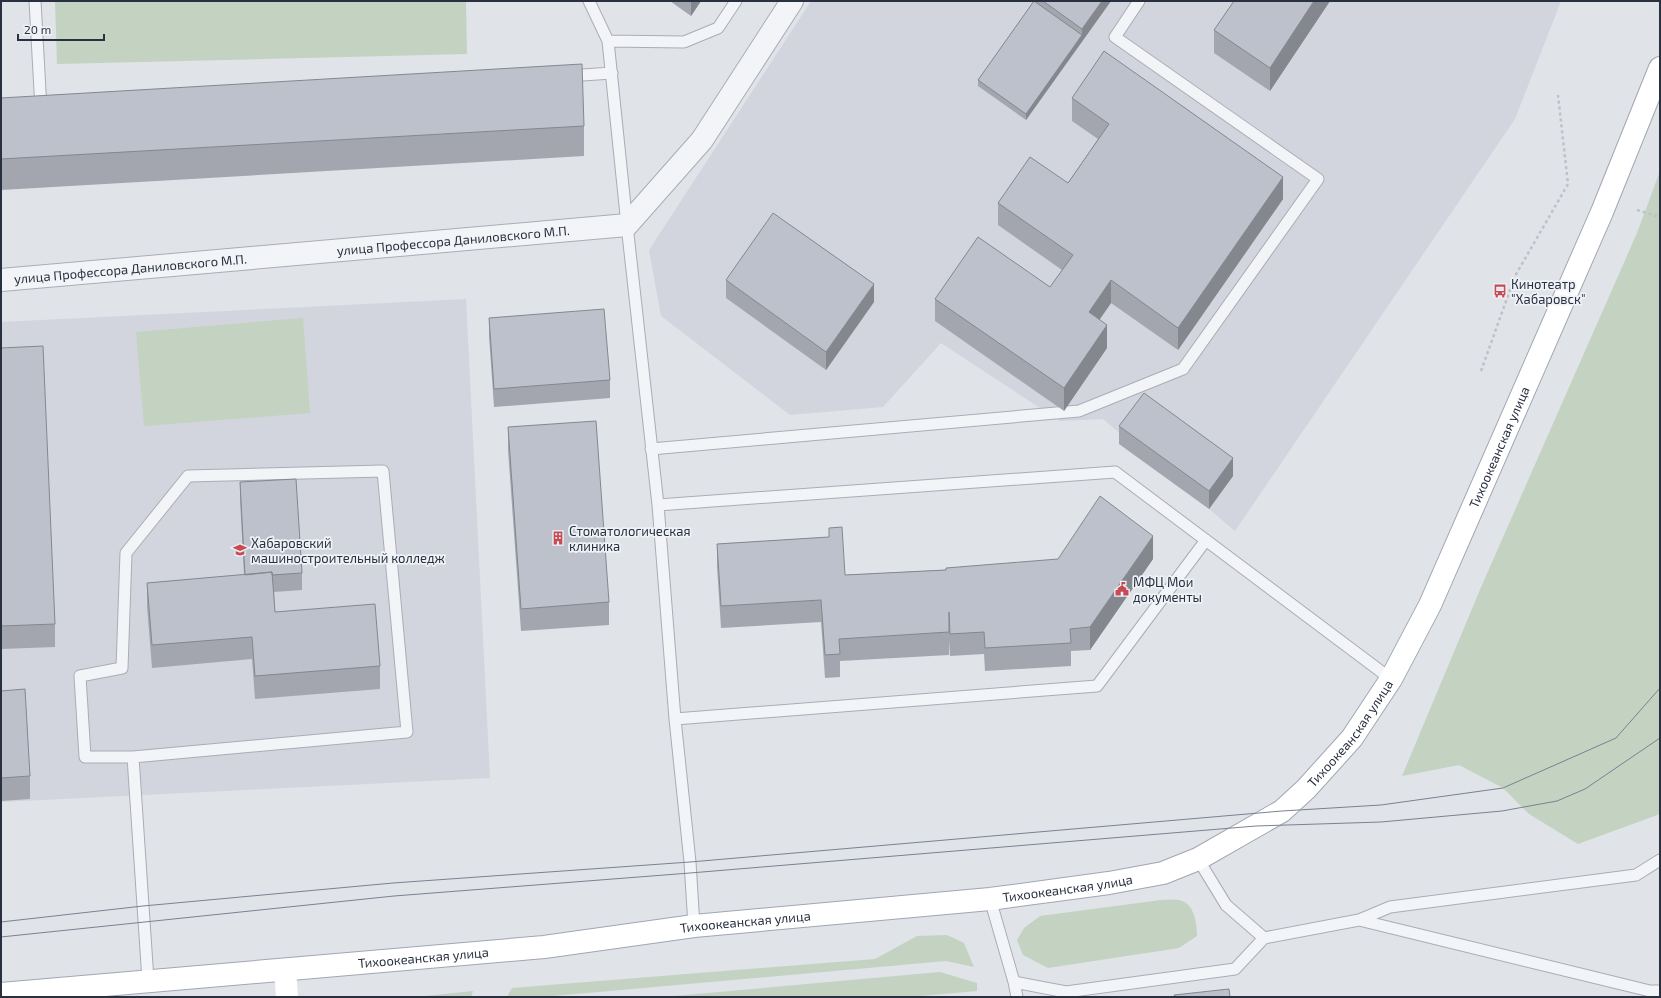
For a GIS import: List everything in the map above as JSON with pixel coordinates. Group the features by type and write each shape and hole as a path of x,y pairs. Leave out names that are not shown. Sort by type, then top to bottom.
{"main road":[{"name":"Тихоокеанская улица","path":"1,994 148,980 285,970 544,947 694,926 990,899 1109,883 1163,873 1198,859 1282,812 1297,798 1352,738 1391,679 1430,605 1602,212 1660,68"},
{"path":"285,970 287,997"}],"street":[{"path":"627,225 702,140 792,1"},
{"name":"улица Профессора Даниловского М.П.","path":"1,280 627,225"}],"lane":[{"path":"28,111 45,110 35,1"},
{"path":"589,1 608,41 612,73 658,505 675,719 690,862 694,926"},
{"path":"608,41 684,42 718,28 736,1"},
{"path":"651,449 1079,411 1183,369 1318,179 1115,37 1139,1"},
{"path":"556,76 612,73"},
{"path":"383,471 407,732 133,757 85,757 80,676 122,668 126,553 188,476 383,471"},
{"path":"658,505 1115,472 1391,679"},
{"path":"675,719 1097,686 1206,540"},
{"path":"133,757 148,980"},
{"path":"1198,859 1226,905 1264,938"},
{"path":"1014,982 1066,992 1235,969 1264,938 1359,920 1390,907 1636,875 1660,860"},
{"path":"990,899 1017,997"},
{"path":"1359,920 1650,991 1660,990"}],"path":[{"path":"1481,370 1514,276 1568,184 1558,95"},
{"path":"1637,210 1660,217"}],"shaded area":[{"path":"811,1 1561,1 1515,119 1235,531 1103,419 1060,421 941,343 883,407 790,415 661,316 649,250"},
{"name":"Хабаровский машиностроительный колледж","path":"466,299 490,778 1,802 1,322"}],"green space":[{"path":"55,1 466,1 467,54 57,64"},
{"path":"1660,171 1660,814 1578,844 1529,814 1503,788 1459,765 1402,776 1482,585 1637,233"},
{"path":"303,318 310,413 144,426 136,332"},
{"path":"1161,900 1176,900 1188,904 1194,914 1197,936 1179,948 1048,968 1023,955 1017,940 1024,928 1040,916"},
{"path":"947,935 964,943 974,967 946,961 542,997 507,997 512,988 875,959 917,936"},
{"path":"940,972 977,983 977,991 910,997 663,997"},
{"path":"473,991 471,997 415,997"}],"building":[{"path":"1034,1 1082,35 1026,114 978,80"},
{"path":"1043,1 1102,1 1082,29"},
{"path":"1234,1 1314,1 1270,68 1214,30"},
{"path":"1104,51 1283,177 1178,328 1111,280 1089,312 1107,325 1064,388 935,299 978,237 1050,287 1073,255 998,203 1030,157 1068,183 1109,124 1072,98"},
{"path":"582,64 584,126 1,159 1,98"},
{"path":"773,213 874,284 826,352 726,280"},
{"path":"604,309 610,380 494,389 489,318"},
{"path":"43,346 55,624 1,626 1,348"},
{"path":"1144,393 1233,458 1209,491 1119,426"},
{"name":"Стоматологическая клиника","path":"596,421 609,602 521,609 508,427"},
{"path":"296,479 302,573 272,575 272,572 245,575 240,482"},
{"path":"1100,496 1153,536 1090,627 1070,629 1071,643 985,648 984,632 950,634 949,612 949,632 839,639 840,654 825,655 821,600 721,606 717,544 829,537 829,528 842,527 845,575 946,570 946,568 1058,559"},
{"path":"272,572 275,612 375,604 380,666 255,676 252,637 152,645 147,583"},
{"path":"25,689 30,776 1,778 1,691"},
{"path":"1229,989 1230,997 1175,997 1174,995"}],"tram line":[{"path":"1,922 143,906 393,883 690,862 1282,811 1381,805 1503,788 1616,738 1660,688"},
{"path":"1,937 394,896 1256,826 1381,822 1502,811 1557,801 1585,789 1660,738"}],"place":[{"name":"Кинотеатр \"Хабаровск\"","path":"1500,291"},
{"name":"Стоматологическая клиника","path":"558,538"},
{"name":"Хабаровский машиностроительный колледж","path":"240,550"},
{"name":"МФЦ Мои документы","path":"1122,589"}]}
